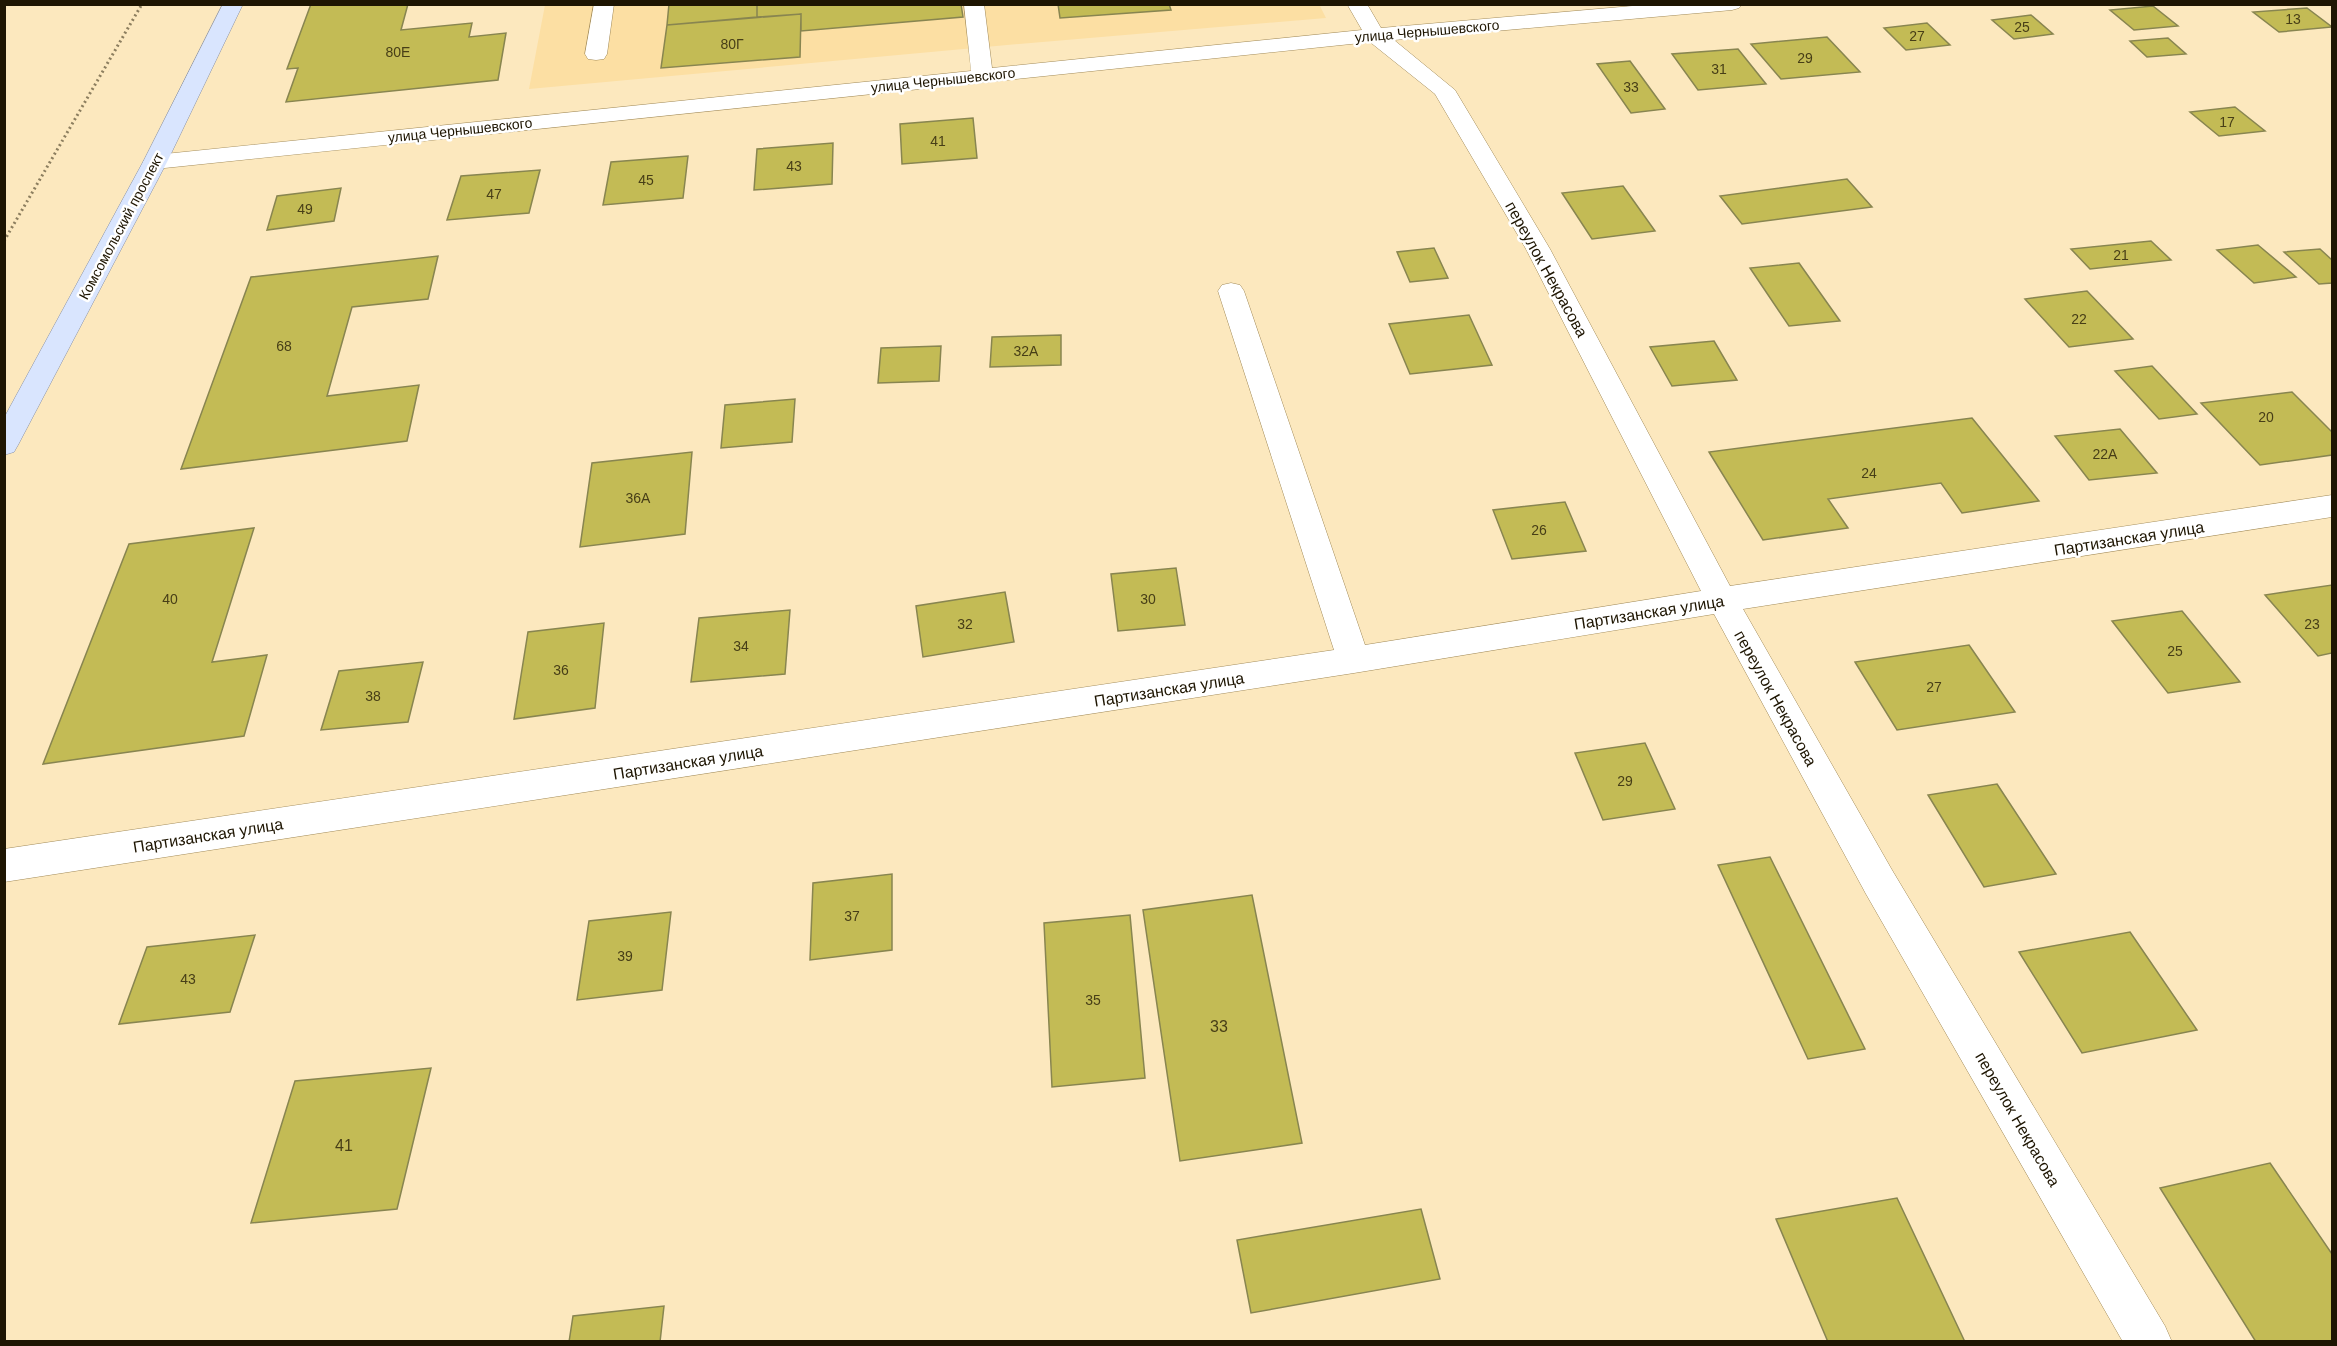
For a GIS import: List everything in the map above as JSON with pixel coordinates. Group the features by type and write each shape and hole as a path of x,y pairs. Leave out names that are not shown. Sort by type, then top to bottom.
{"main road":[{"name":"Комсомольский проспект","path":"4,445 155,162 233,4"}],"street":[{"path":"596,54 604,4"},
{"path":"974,4 982,76"},
{"name":"переулок Некрасова","path":"1357,4 1375,35 1444,90 1538,249 1722,600 1879,882 2150,1341"},
{"name":"улица Чернышевского","path":"155,162 1375,35 1570,11 1732,4"},
{"path":"1231,291 1354,660"},
{"name":"Партизанская улица","path":"4,866 1354,660 1722,600 2332,506"}],"path":[{"path":"4,241 142,4"}],"shaded area":[{"path":"1319,4 1326,18 529,89 545,5"}],"building":[{"path":"311,4 408,4 401,30 472,23 469,37 506,33 498,80 286,102 298,68 287,69"},
{"path":"669,4 757,4 757,17 667,25"},
{"path":"757,4 961,4 963,17 801,31 801,14 757,17"},
{"path":"1058,4 1169,4 1171,10 1060,18"},
{"path":"2153,6 2178,26 2134,30 2110,10"},
{"path":"2307,8 2332,27 2279,32 2253,12"},
{"path":"801,14 800,57 661,68 667,25"},
{"path":"2031,15 2053,34 2014,39 1992,20"},
{"path":"1927,23 1950,45 1906,50 1884,28"},
{"path":"1827,37 1860,72 1781,79 1751,44"},
{"path":"2168,38 2186,54 2147,57 2130,41"},
{"path":"1738,49 1766,84 1698,90 1672,54"},
{"path":"1630,61 1665,109 1631,113 1597,64"},
{"path":"2235,107 2265,131 2219,136 2190,112"},
{"path":"973,118 977,158 902,164 900,124"},
{"path":"833,143 832,184 754,190 757,149"},
{"path":"688,156 683,198 603,205 611,162"},
{"path":"540,170 529,213 447,220 461,176"},
{"path":"1847,179 1872,207 1742,224 1720,196"},
{"path":"1623,186 1655,231 1592,239 1562,193"},
{"path":"341,188 334,221 267,230 277,196"},
{"path":"2151,241 2171,260 2090,269 2071,249"},
{"path":"2258,245 2296,277 2254,283 2217,250"},
{"path":"1434,248 1448,278 1410,282 1397,252"},
{"path":"2320,249 2332,260 2332,283 2319,284 2284,252"},
{"path":"438,256 428,299 352,307 327,396 419,385 407,441 181,469 251,277"},
{"path":"1799,263 1840,321 1789,326 1750,268"},
{"path":"2087,291 2133,339 2069,347 2025,299"},
{"path":"1469,315 1492,365 1410,374 1389,324"},
{"path":"1061,335 1061,365 990,367 992,337"},
{"path":"1714,341 1737,380 1672,386 1650,347"},
{"path":"941,346 939,381 878,383 881,348"},
{"path":"2152,366 2197,414 2159,419 2115,371"},
{"path":"2292,392 2332,432 2332,455 2260,465 2201,403"},
{"path":"795,399 792,442 721,448 725,405"},
{"path":"1972,418 2039,501 1962,513 1941,483 1828,499 1848,528 1763,540 1709,452"},
{"path":"2120,429 2157,473 2089,480 2055,436"},
{"path":"692,452 685,534 580,547 592,463"},
{"path":"1565,502 1586,551 1512,559 1493,510"},
{"path":"254,528 212,662 267,655 244,736 43,764 129,544"},
{"path":"1176,568 1185,625 1118,631 1111,574"},
{"path":"2332,585 2332,653 2318,656 2265,595"},
{"path":"1005,592 1014,642 923,657 916,606"},
{"path":"790,610 785,674 691,682 699,618"},
{"path":"2182,611 2240,682 2168,693 2112,621"},
{"path":"604,623 595,708 514,719 528,632"},
{"path":"1969,645 2015,712 1897,730 1855,662"},
{"path":"423,662 408,722 321,730 339,671"},
{"path":"1645,743 1675,809 1603,820 1575,753"},
{"path":"1997,784 2056,874 1984,887 1928,795"},
{"path":"1770,857 1865,1049 1808,1059 1718,865"},
{"path":"892,874 892,950 810,960 813,883"},
{"path":"1252,895 1302,1143 1180,1161 1143,910"},
{"path":"671,912 662,990 577,1000 589,921"},
{"path":"1130,915 1145,1078 1052,1087 1044,923"},
{"path":"2130,932 2197,1030 2082,1053 2019,952"},
{"path":"255,935 230,1012 119,1024 147,947"},
{"path":"431,1068 397,1209 251,1223 295,1081"},
{"path":"2270,1163 2332,1254 2332,1342 2256,1342 2160,1188"},
{"path":"1897,1198 1965,1342 1828,1342 1776,1219"},
{"path":"1421,1209 1440,1279 1251,1313 1237,1240"},
{"path":"664,1306 660,1342 569,1342 573,1316"}]}
